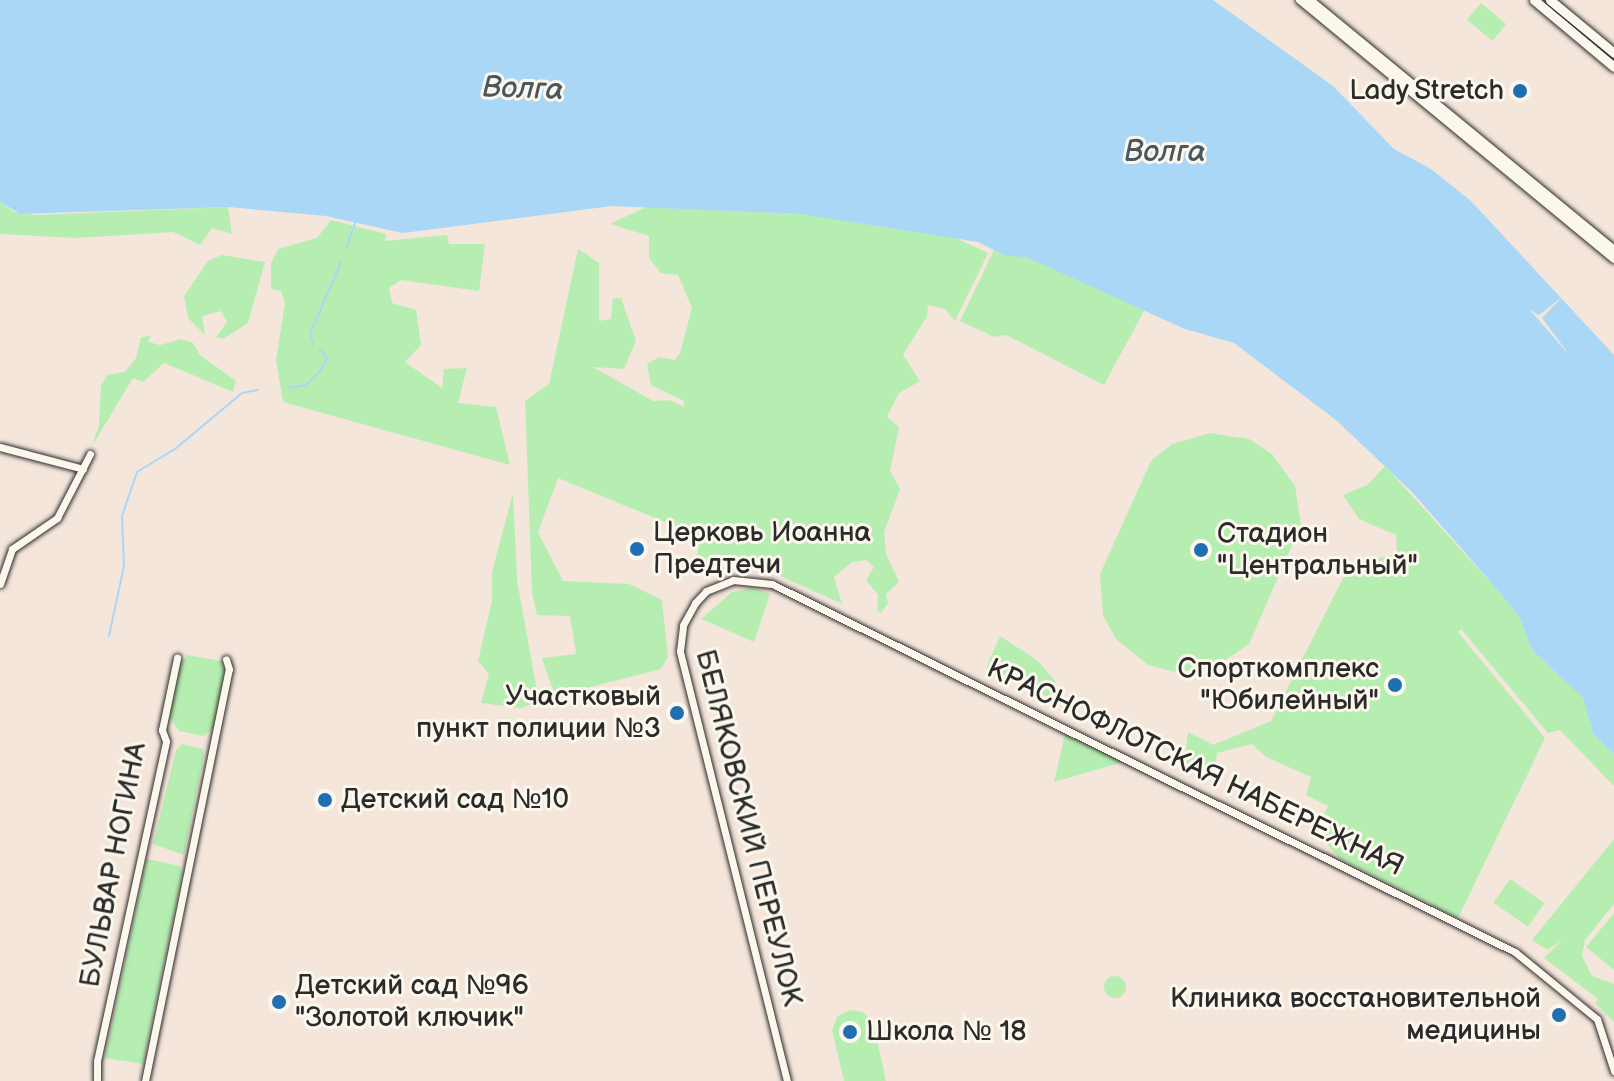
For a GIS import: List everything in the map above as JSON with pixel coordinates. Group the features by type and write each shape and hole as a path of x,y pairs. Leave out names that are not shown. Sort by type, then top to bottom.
{"main road":[{"path":"1300,0 1614,259"},
{"path":"1310,0 1614,250"},
{"path":"1534,0 1614,67"},
{"path":"1550,0 1614,53"}],"street":[{"path":"0,447 83,469"},
{"path":"0,584 12,549 57,518 90,454"},
{"name":"КРАСНОФЛОТСКАЯ НАБЕРЕЖНАЯ","path":"706,591 733,580 772,584 1506,948 1595,1016 1605,1032 1614,1071"},
{"name":"БЕЛЯКОВСКИЙ ПЕРЕУЛОК","path":"706,591 686,617 681,655 787,1081"},
{"name":"БУЛЬВАР НОГИНА","path":"97,1081 97,1061 166,741 162,730 177,658"},
{"path":"145,1081 229,669 226,659"}],"green space":[{"path":"1481,3 1506,24 1492,41 1467,20"},
{"path":"0,202 14,212 36,215 228,207 232,234 212,228 200,245 173,232 76,238 0,234"},
{"path":"646,207 801,214 920,229 949,235 988,253 955,321 945,309 928,305 927,316 903,355 920,381 899,393 887,417 899,427 890,471 900,489 884,532 886,554 899,582 886,594 888,603 881,613 877,610 878,595 866,580 874,567 866,560 852,562 834,577 842,604 745,560 694,567 701,537 558,478 538,532 563,581 629,584 662,600 668,657 661,669 555,696 542,658 576,654 570,616 537,615 532,592 525,401 549,384 578,249 599,263 599,321 611,319 613,298 621,298 636,341 624,369 593,367 653,401 669,400 684,407 684,401 651,385 647,364 659,357 675,360 680,353 692,308 678,275 661,273 649,258 649,236 610,224"},
{"path":"331,220 386,234 385,241 447,235 449,244 485,244 479,291 401,280 389,288 392,303 416,310 421,345 405,362 442,388 444,369 467,368 458,403 496,407 510,465 283,402 276,360 285,303 281,291 271,289 271,263 278,249 317,238"},
{"path":"994,250 1026,257 1145,309 1104,385 1006,335 994,337 960,321"},
{"path":"222,255 265,262 248,323 223,339 216,337 227,322 221,311 202,316 205,335 188,318 184,296 208,261"},
{"path":"151,336 148,342 160,345 181,339 193,343 200,355 236,381 233,392 164,363 143,382 133,378 92,446 99,425 101,386 107,375 125,372 136,358 141,337"},
{"name":"Стадион \"Центральный\"","path":"1210,433 1249,439 1272,454 1295,486 1301,525 1249,644 1215,667 1175,672 1148,665 1116,639 1103,615 1100,574 1151,461 1172,444"},
{"name":"Спорткомплекс \"Юбилейный\"","path":"1385,466 1501,594 1519,617 1532,650 1583,698 1593,734 1614,754 1614,786 1560,730 1548,733 1461,629 1458,632 1545,738 1458,918 1340,859 1316,832 1328,806 1306,795 1311,777 1266,757 1252,744 1217,753 1215,768 1184,764 1188,732 1213,745 1271,721 1350,564 1397,554 1396,535 1359,519 1343,495 1367,485"},
{"path":"513,493 517,580 539,702 521,708 481,703 489,674 478,661 492,600 492,572"},
{"path":"753,588 770,594 754,642 701,619 732,592"},
{"path":"1000,636 1037,660 1056,682 1050,698 986,668"},
{"path":"187,655 221,661 226,671 214,728 203,736 179,731 170,717 180,665"},
{"path":"1065,734 1123,762 1054,782"},
{"path":"182,744 203,749 204,755 184,855 153,844 176,750"},
{"path":"1614,839 1614,904 1585,940 1582,956 1592,976 1614,984 1614,1022 1595,1003 1598,999 1544,958 1561,941 1547,950 1532,940"},
{"path":"147,859 180,866 182,874 143,1064 105,1058"},
{"path":"1510,879 1544,903 1528,927 1493,903"},
{"path":"1614,913 1614,970 1586,947"},
{"path":"1115,976 1123,979 1126,987 1123,995 1115,998 1107,995 1104,987 1107,979"},
{"path":"849,1010 863,1012 873,1022 886,1081 844,1081 832,1030 837,1017"}],"water":[{"name":"Волга","path":"0,0 1213,0 1333,86 1394,149 1431,169 1471,201 1614,355 1614,754 1593,734 1583,698 1532,650 1519,617 1413,493 1336,420 1234,343 1185,329 1026,257 1006,256 978,242 801,214 612,206 403,233 326,216 228,207 20,214 0,202"}],"pier":[{"path":"1562,297 1542,318 1571,357 1530,310 1539,315"}],"waterway":[{"path":"346,248 355,223"},
{"path":"313,345 310,334 341,262"},
{"path":"289,388 306,385 320,371 327,358 320,350"},
{"path":"109,636 124,566 122,516 137,472 175,449 242,393 258,390"}],"place":[{"name":"Lady Stretch","path":"1520,91"},
{"name":"Церковь Иоанна Предтечи","path":"637,549"},
{"name":"Стадион \"Центральный\"","path":"1201,550"},
{"name":"Спорткомплекс \"Юбилейный\"","path":"1395,685"},
{"name":"Участковый пункт полиции №3","path":"677,713"},
{"name":"Детский сад №10","path":"325,800"},
{"name":"Детский сад №96 \"Золотой ключик\"","path":"279,1002"},
{"name":"Клиника восстановительной медицины","path":"1559,1015"},
{"name":"Школа № 18","path":"850,1032"}]}
